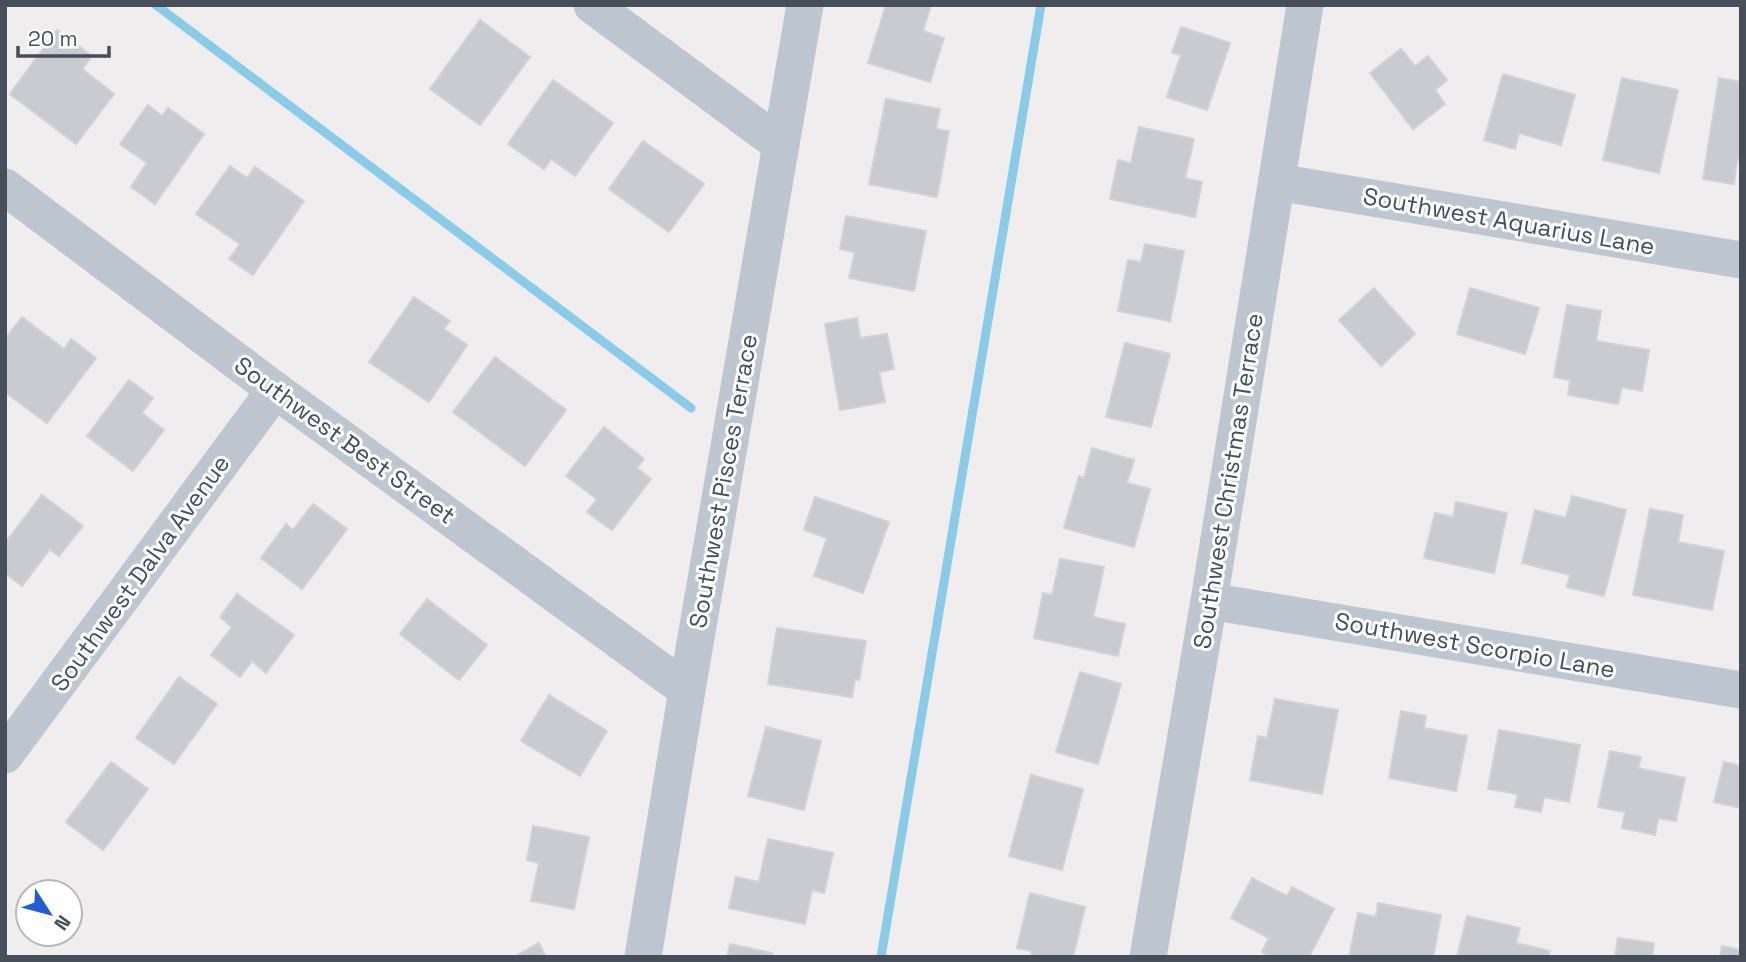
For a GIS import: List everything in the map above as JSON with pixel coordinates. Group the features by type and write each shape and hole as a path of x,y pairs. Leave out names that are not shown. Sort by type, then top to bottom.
{"street":[{"path":"592,5 780,144"},
{"name":"Southwest Pisces Terrace","path":"643,957 805,5"},
{"name":"Southwest Christmas Terrace","path":"1148,957 1209,601 1305,5"},
{"name":"Southwest Aquarius Lane","path":"1277,182 1741,260"},
{"name":"Southwest Best Street","path":"5,187 275,390 687,690"},
{"name":"Southwest Dalva Avenue","path":"5,755 275,390"},
{"name":"Southwest Scorpio Lane","path":"1209,601 1741,690"}],"building":[{"path":"886,5 931,5 923,31 944,38 930,82 868,63"},
{"path":"480,20 530,57 480,125 430,89"},
{"path":"1181,27 1230,43 1207,110 1167,97 1181,55 1172,53"},
{"path":"57,30 92,56 82,69 114,94 76,144 10,94"},
{"path":"1401,49 1415,66 1428,56 1447,80 1435,90 1445,104 1413,129 1370,73"},
{"path":"1503,74 1575,95 1561,145 1519,133 1515,149 1484,140"},
{"path":"1622,78 1678,90 1659,173 1603,160"},
{"path":"1719,78 1741,82 1741,161 1737,160 1734,184 1703,179"},
{"path":"553,80 613,123 575,176 551,159 544,169 508,144"},
{"path":"886,99 940,109 936,129 949,131 937,197 869,184"},
{"path":"148,105 162,116 168,108 204,134 155,204 131,187 147,163 120,144"},
{"path":"1139,127 1194,139 1185,178 1202,182 1195,217 1110,199 1118,160 1131,163"},
{"path":"643,141 704,184 669,232 609,189"},
{"path":"230,166 247,178 255,167 304,201 253,275 229,259 240,244 196,214"},
{"path":"846,216 926,231 914,291 849,278 855,252 840,249"},
{"path":"1145,244 1184,251 1170,321 1118,311 1128,260 1141,262"},
{"path":"1374,288 1415,334 1381,366 1339,320"},
{"path":"1470,288 1539,308 1525,354 1457,334"},
{"path":"414,297 450,321 444,329 467,345 429,402 369,362"},
{"path":"1567,305 1601,311 1596,341 1649,350 1642,391 1622,387 1618,404 1568,395 1570,380 1554,377"},
{"path":"22,317 64,349 71,339 96,358 47,423 5,392 5,339"},
{"path":"857,318 860,338 887,334 894,369 879,372 885,402 840,410 825,324"},
{"path":"1125,343 1170,354 1151,427 1106,417"},
{"path":"495,357 566,410 525,466 453,412"},
{"path":"129,380 153,398 142,413 164,430 133,471 87,436"},
{"path":"604,427 644,459 637,468 651,479 612,530 587,512 597,499 566,476"},
{"path":"1092,448 1134,460 1127,483 1150,489 1134,547 1064,528 1079,476 1084,478"},
{"path":"42,495 83,526 59,556 50,549 22,586 5,573 5,543"},
{"path":"1572,496 1626,510 1604,596 1567,587 1570,575 1522,563 1535,510 1566,518"},
{"path":"815,497 889,522 863,593 814,576 827,538 804,530"},
{"path":"1456,502 1507,513 1494,573 1424,558 1435,513 1453,517"},
{"path":"313,504 347,529 302,589 261,558 286,524 293,530"},
{"path":"1650,509 1683,515 1678,542 1724,551 1712,610 1633,595"},
{"path":"1060,559 1104,567 1093,617 1125,624 1118,656 1034,638 1043,593 1052,595"},
{"path":"237,594 294,635 266,673 252,661 240,677 211,655 232,627 220,617"},
{"path":"427,599 487,645 459,680 400,634"},
{"path":"777,628 866,641 859,680 855,679 852,697 768,684"},
{"path":"1080,672 1121,684 1098,764 1056,752"},
{"path":"179,677 217,704 174,764 136,738"},
{"path":"549,695 607,731 580,776 521,741"},
{"path":"1275,699 1338,710 1322,794 1250,780 1258,736 1267,738"},
{"path":"1401,711 1426,716 1424,728 1467,736 1456,791 1389,778"},
{"path":"766,727 821,741 804,810 748,796"},
{"path":"1499,730 1580,745 1569,802 1544,797 1541,812 1515,807 1518,794 1488,789"},
{"path":"1610,751 1641,757 1638,768 1685,778 1676,821 1658,818 1655,835 1622,828 1625,812 1598,807"},
{"path":"111,762 148,789 103,850 66,822"},
{"path":"1724,762 1741,766 1741,808 1714,802"},
{"path":"1031,775 1083,789 1062,870 1009,856"},
{"path":"533,826 589,837 574,909 531,901 539,863 527,860"},
{"path":"768,839 833,853 824,893 812,890 805,924 729,908 736,877 759,882"},
{"path":"1252,878 1287,896 1292,887 1334,909 1309,957 1270,957 1262,952 1269,938 1231,918"},
{"path":"1030,893 1085,907 1073,957 1031,957 1032,951 1017,948"},
{"path":"1378,903 1441,915 1433,957 1349,957 1358,913 1376,917"},
{"path":"1467,916 1520,928 1516,943 1550,951 1548,957 1457,957"},
{"path":"1618,938 1654,943 1652,957 1615,957"},
{"path":"539,943 546,957 514,957"},
{"path":"730,944 772,953 771,957 727,957"},
{"path":"1722,946 1741,950 1741,957 1720,957"}],"waterway":[{"path":"156,5 691,408"},
{"path":"881,957 1041,5"}]}
